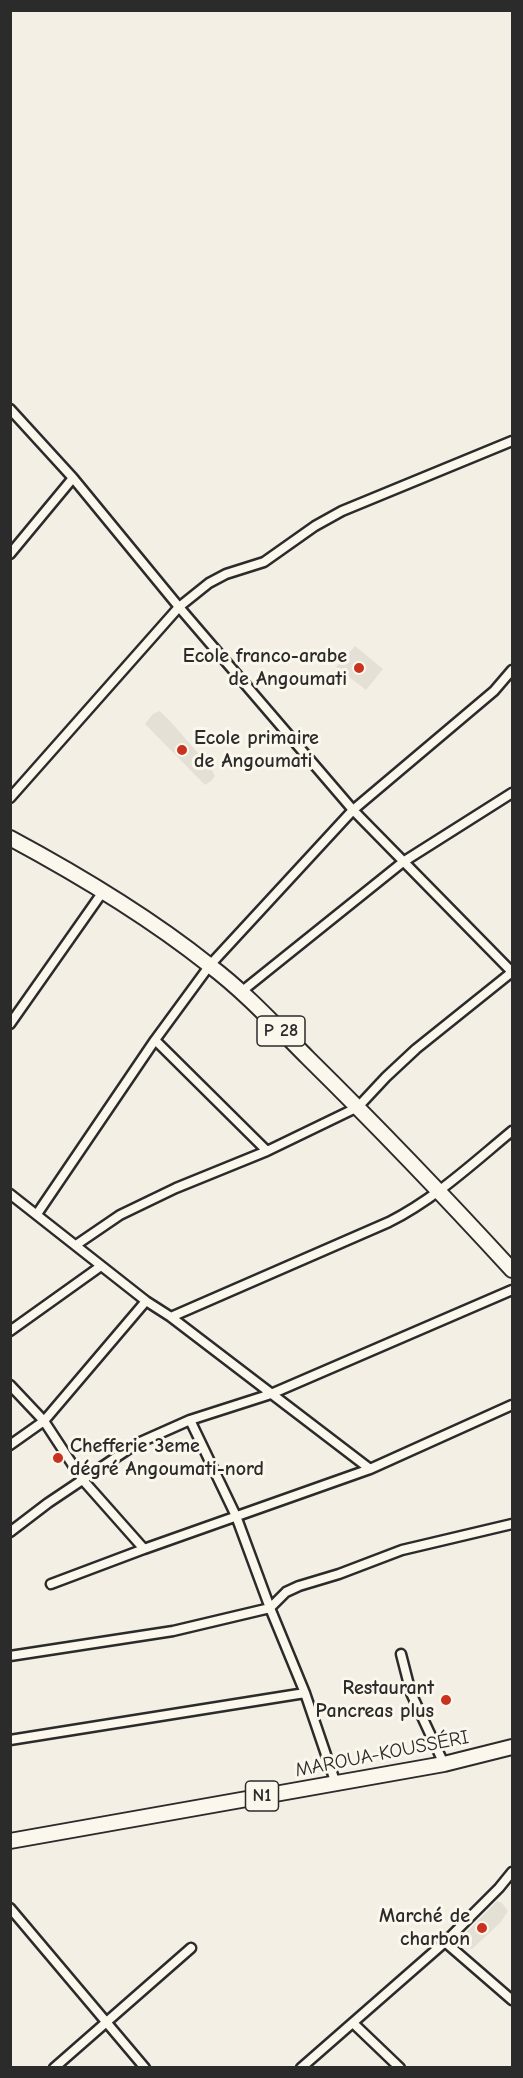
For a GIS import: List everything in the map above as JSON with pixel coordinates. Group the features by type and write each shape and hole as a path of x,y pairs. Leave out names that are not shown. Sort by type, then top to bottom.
{"main road":[{"name":"P 28","path":"10,838 47,858 166,933 210,965 241,992 358,1107 513,1270"},
{"name":"MAROUA-KOUSSÉRI","path":"10,1841 444,1764 513,1747"}],"street":[{"path":"10,409 73,478 179,607 353,810 513,972 416,1049 358,1107 120,1215 76,1245"},
{"path":"10,798 179,607 209,582 264,562 315,526 342,512 513,441"},
{"path":"10,554 73,478"},
{"path":"37,1214 155,1040 210,965 353,810 494,691 513,670"},
{"path":"241,992 403,862 513,793"},
{"path":"10,1024 102,893"},
{"path":"155,1040 267,1150"},
{"path":"171,1317 416,1208 440,1192 513,1131"},
{"path":"10,1194 146,1301 171,1317 370,1469"},
{"path":"10,1331 101,1266"},
{"path":"10,1532 82,1479 136,1444 190,1420 271,1394 513,1290"},
{"path":"10,1445 44,1421 146,1301"},
{"path":"10,1385 44,1421 82,1479 144,1549"},
{"path":"51,1584 370,1469 513,1405"},
{"path":"190,1420 236,1516 305,1693 336,1784"},
{"path":"10,1656 173,1631 270,1608 286,1592 298,1586 339,1574 402,1550 513,1524"},
{"path":"401,1654 411,1693 444,1764"},
{"path":"10,1740 305,1693"},
{"path":"301,2067 445,1942 513,1872"},
{"path":"10,1908 145,2067"},
{"path":"445,1942 511,1996"},
{"path":"54,2067 191,1948"},
{"path":"353,2023 400,2067"}],"shaded area":[{"name":"Ecole franco-arabe de Angoumati","path":"355,646 383,669 366,690 336,667"},
{"name":"Ecole primaire de Angoumati","path":"160,711 211,768 215,776 205,785 145,724 153,714"},
{"name":"Marché de charbon","path":"497,1901 502,1903 508,1911 501,1922 472,1949 464,1947 462,1942 465,1934"}],"place":[{"name":"Ecole franco-arabe de Angoumati","path":"359,668"},
{"name":"Ecole primaire de Angoumati","path":"182,750"},
{"name":"Chefferie 3eme dégré Angoumati-nord","path":"58,1458"},
{"name":"Restaurant Pancreas plus","path":"446,1700"},
{"name":"Marché de charbon","path":"482,1928"}]}
